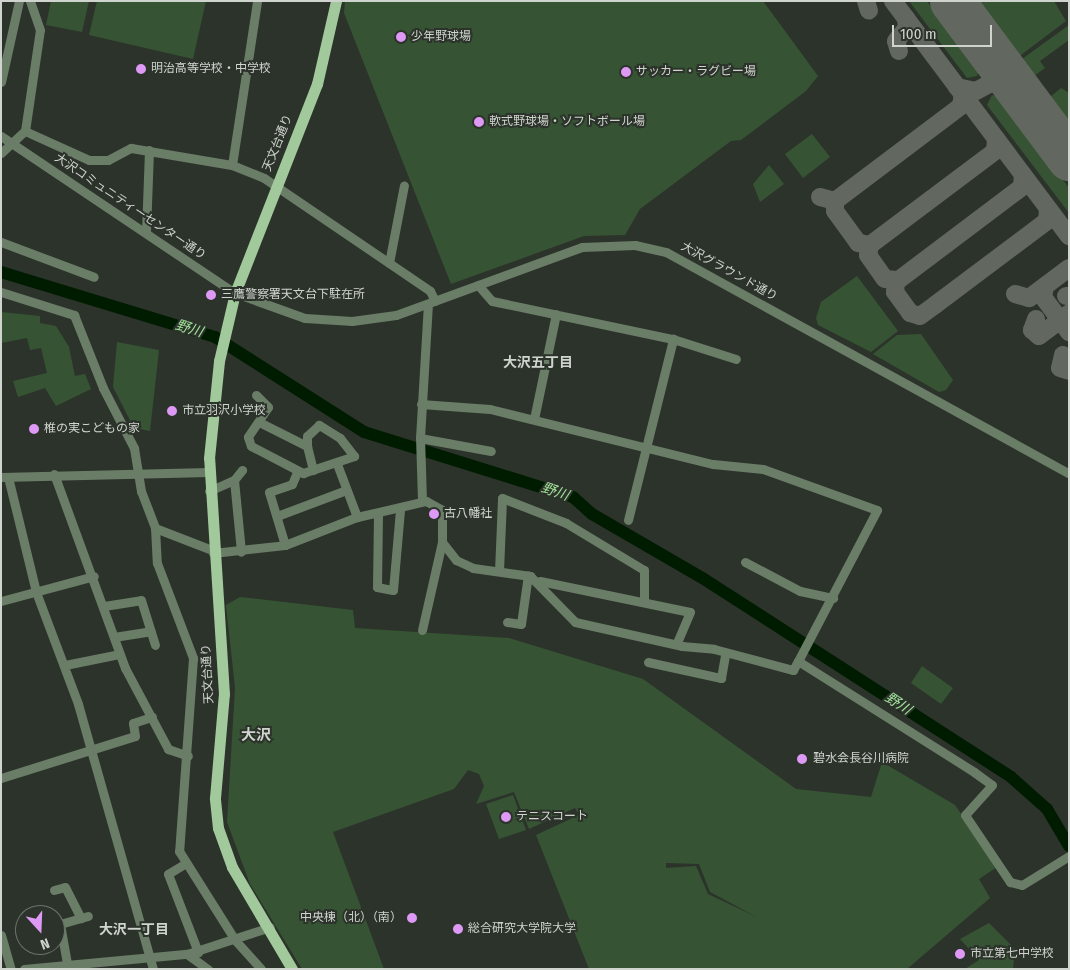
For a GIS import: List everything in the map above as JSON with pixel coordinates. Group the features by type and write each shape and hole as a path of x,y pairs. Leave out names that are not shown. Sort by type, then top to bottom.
{"main road":[{"name":"天文台通り","path":"292,969 270,927 232,867 217,822 224,706 212,551 209,472 219,358 235,293 275,186 323,68 336,1"}],"street":[{"path":"1,82 19,1"},
{"path":"1,153 25,131 40,30 30,1"},
{"path":"232,165 257,1"},
{"path":"25,131 89,160 108,160 131,148 232,165 275,186 430,291 432,302 421,404 420,469 422,500"},
{"name":"大沢コミュニティーセンター通り","path":"1,136 235,293"},
{"path":"146,232 149,150"},
{"path":"389,262 404,185"},
{"path":"1,242 94,278"},
{"name":"大沢グラウンド通り","path":"235,293 298,316 338,322 384,317 432,302 582,247 635,245 666,252 1069,474"},
{"path":"478,285 492,300 673,339 736,359"},
{"path":"1,292 74,315 103,388 134,448 140,471 141,492 155,528 157,563 192,658 188,756 179,851 234,940 261,969"},
{"path":"534,419 556,314"},
{"path":"628,520 648,447 673,339"},
{"path":"256,395 268,407 248,437 250,446 297,472 313,470 337,464 354,456 340,438 319,425 307,436 313,470"},
{"path":"421,404 490,409 713,464 763,469 877,510 813,638 793,670 576,622 540,581"},
{"path":"259,422 308,446"},
{"path":"420,438 491,451"},
{"path":"337,464 357,517"},
{"path":"209,491 234,480 242,470"},
{"path":"153,969 91,747 65,665 36,592 4,477 140,471 209,472"},
{"path":"285,544 268,492 292,484 297,472"},
{"path":"54,474 94,576 119,654 168,749 188,756"},
{"path":"234,480 241,552"},
{"path":"276,516 346,490"},
{"path":"499,571 502,498 566,523 644,570 644,602"},
{"path":"155,528 212,551 241,552 285,544 357,517 400,510 422,500"},
{"path":"422,500 442,510 442,542 422,630"},
{"path":"378,515 377,587 393,590 400,510"},
{"path":"442,542 464,564 528,575 540,581 690,612 677,643"},
{"path":"745,562 800,591 833,598"},
{"path":"507,622 521,624 528,575"},
{"path":"1,601 94,576"},
{"path":"104,606 140,600 155,645"},
{"path":"114,637 151,630"},
{"path":"65,665 119,654"},
{"path":"648,662 721,678 726,655"},
{"path":"799,660 992,785 964,815 1010,882 1022,885 1067,857"},
{"path":"1,778 91,747 136,736 133,723 152,717"},
{"path":"186,863 168,874 198,952"},
{"path":"54,890 65,887 84,917 60,924 68,966"},
{"path":"24,969 68,966 148,954 187,954 198,952 270,927"},
{"path":"1,935 11,969"},
{"path":"187,954 208,969"}],"green space":[{"path":"51,1 89,1 82,32 46,25"},
{"path":"97,1 206,1 193,59 89,35"},
{"path":"345,1 763,1 818,76 806,91 741,140 731,141 640,209 625,235 584,236 451,284 344,13"},
{"path":"909,1 927,1 979,70 977,76 967,78"},
{"path":"975,1 1054,1 1066,21 1017,58"},
{"path":"1069,25 1069,40 1040,61 1045,68 1034,76 1022,59"},
{"path":"1061,88 1069,93 1069,122 1050,97"},
{"path":"992,95 1000,97 1069,188 1069,213 987,105"},
{"path":"812,134 830,157 803,178 785,154"},
{"path":"769,165 784,184 760,202 753,184"},
{"path":"857,276 898,331 871,352 818,325 816,318 821,302"},
{"path":"1,312 40,316 40,323 56,326 69,347 75,376 85,374 91,389 56,406 45,388 18,397 13,381 47,373 41,348 30,350 27,338 1,343"},
{"path":"921,334 953,380 946,390 939,392 873,354 897,335"},
{"path":"117,342 159,350 150,431 134,428 113,387"},
{"path":"240,597 353,610 355,628 509,638 643,679 796,789 871,797 882,762 955,805 997,867 979,879 990,898 907,969 589,969 536,835 579,815 575,808 529,829 514,792 476,804 484,786 479,774 468,770 454,789 333,832 384,969 302,969 250,884 227,822 235,688 226,605","holes":["666,863 699,864 710,892 757,917 708,894 696,866 666,868"]},
{"path":"922,666 953,688 941,704 911,683"},
{"name":"テニスコート","path":"513,795 526,830 499,839 486,804"},
{"path":"989,923 1015,949 1013,969 965,969 979,960 960,939"}],"waterway":[{"name":"野川","path":"1,272 215,337 364,432 573,497 592,514 704,579 1011,777 1047,809 1069,846"}],"taxiway":[{"path":"866,1 869,11"},
{"path":"893,1 1069,236"},
{"path":"899,51 896,41 907,28 906,18"},
{"path":"991,82 995,68 992,55"},
{"path":"957,87 976,91 999,79 1015,85"},
{"path":"820,197 835,201 961,106 963,94"},
{"path":"835,201 835,211 858,243 870,245 995,151 996,139"},
{"path":"1023,175 1022,187 896,282 895,292 910,313 920,316 1047,221 1048,209"},
{"path":"870,245 868,255 885,279 897,280"},
{"path":"1015,294 1029,298 1069,268"},
{"path":"1045,286 1043,297 1069,332"},
{"path":"1036,319 1032,330 1039,336 1069,313"},
{"path":"1063,355 1060,368 1069,371"}],"runway":[{"path":"952,1 1069,158"}],"place":[{"name":"少年野球場","path":"401,37"},
{"name":"明治高等学校・中学校","path":"141,69"},
{"name":"サッカー・ラグビー場","path":"626,72"},
{"name":"軟式野球場・ソフトボール場","path":"479,122"},
{"name":"三鷹警察署天文台下駐在所","path":"211,295"},
{"name":"市立羽沢小学校","path":"172,411"},
{"name":"椎の実こどもの家","path":"34,429"},
{"name":"古八幡社","path":"434,514"},
{"name":"碧水会長谷川病院","path":"802,759"},
{"name":"テニスコート","path":"506,817"},
{"name":"中央棟（北）（南）","path":"412,918"},
{"name":"総合研究大学院大学","path":"458,929"},
{"name":"市立第七中学校","path":"960,954"}],"district":[{"name":"大沢五丁目","path":"538,363"},
{"name":"大沢","path":"256,736"},
{"name":"大沢一丁目","path":"134,930"}]}
